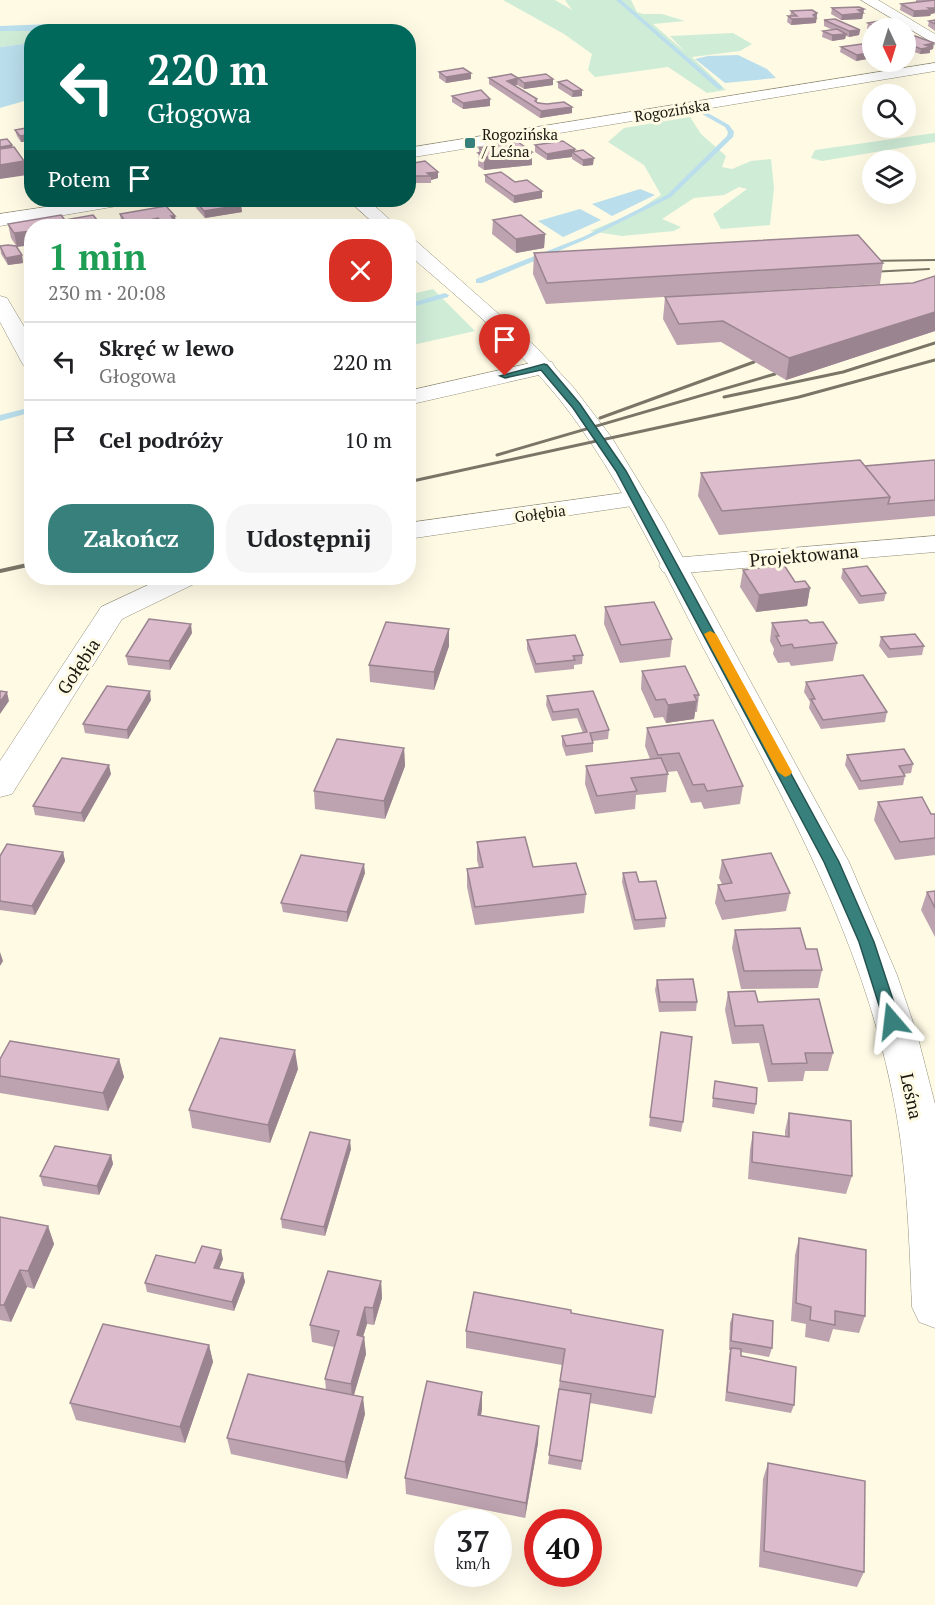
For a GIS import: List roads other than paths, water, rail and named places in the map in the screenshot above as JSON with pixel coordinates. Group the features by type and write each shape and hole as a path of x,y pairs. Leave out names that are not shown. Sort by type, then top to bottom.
{"street":[{"path":"868,0 935,40"},
{"name":"Rogozińska","path":"416,152 935,67"},
{"path":"0,219 78,207"},
{"path":"365,207 380,219"},
{"name":"Leśna","path":"416,251 544,367 592,428 637,499 814,827 843,887 879,978 904,1061 916,1116 927,1188 935,1308"},
{"path":"0,302 24,346"},
{"path":"416,396 544,367"},
{"name":"Gołębia","path":"416,530 637,499"},
{"name":"Projektowana","path":"674,566 935,544"},
{"name":"Gołębia","path":"0,786 111,613 169,585"}],"water":[{"path":"24,25 24,31 0,31 0,26"},
{"path":"24,44 24,101 0,108 0,47"},
{"path":"738,55 767,69 776,78 725,83 695,59"},
{"path":"640,189 655,195 612,216 592,204"},
{"path":"580,209 601,220 563,237 538,221"}],"waterway":[{"path":"618,0 720,88"},
{"path":"479,281 585,238 669,196 730,137 731,132 727,126 704,113"},
{"path":"416,304 445,295"},
{"path":"0,418 24,411"}],"railway":[{"path":"866,261 935,260"},
{"path":"870,272 929,269"},
{"path":"724,397 843,372 935,343"},
{"path":"416,480 799,397 935,360"},
{"path":"600,418 754,362"},
{"path":"497,455 775,374"},
{"path":"0,571 24,566"}],"place":[{"name":"Rogozińska / Leśna","path":"470,143"}]}
